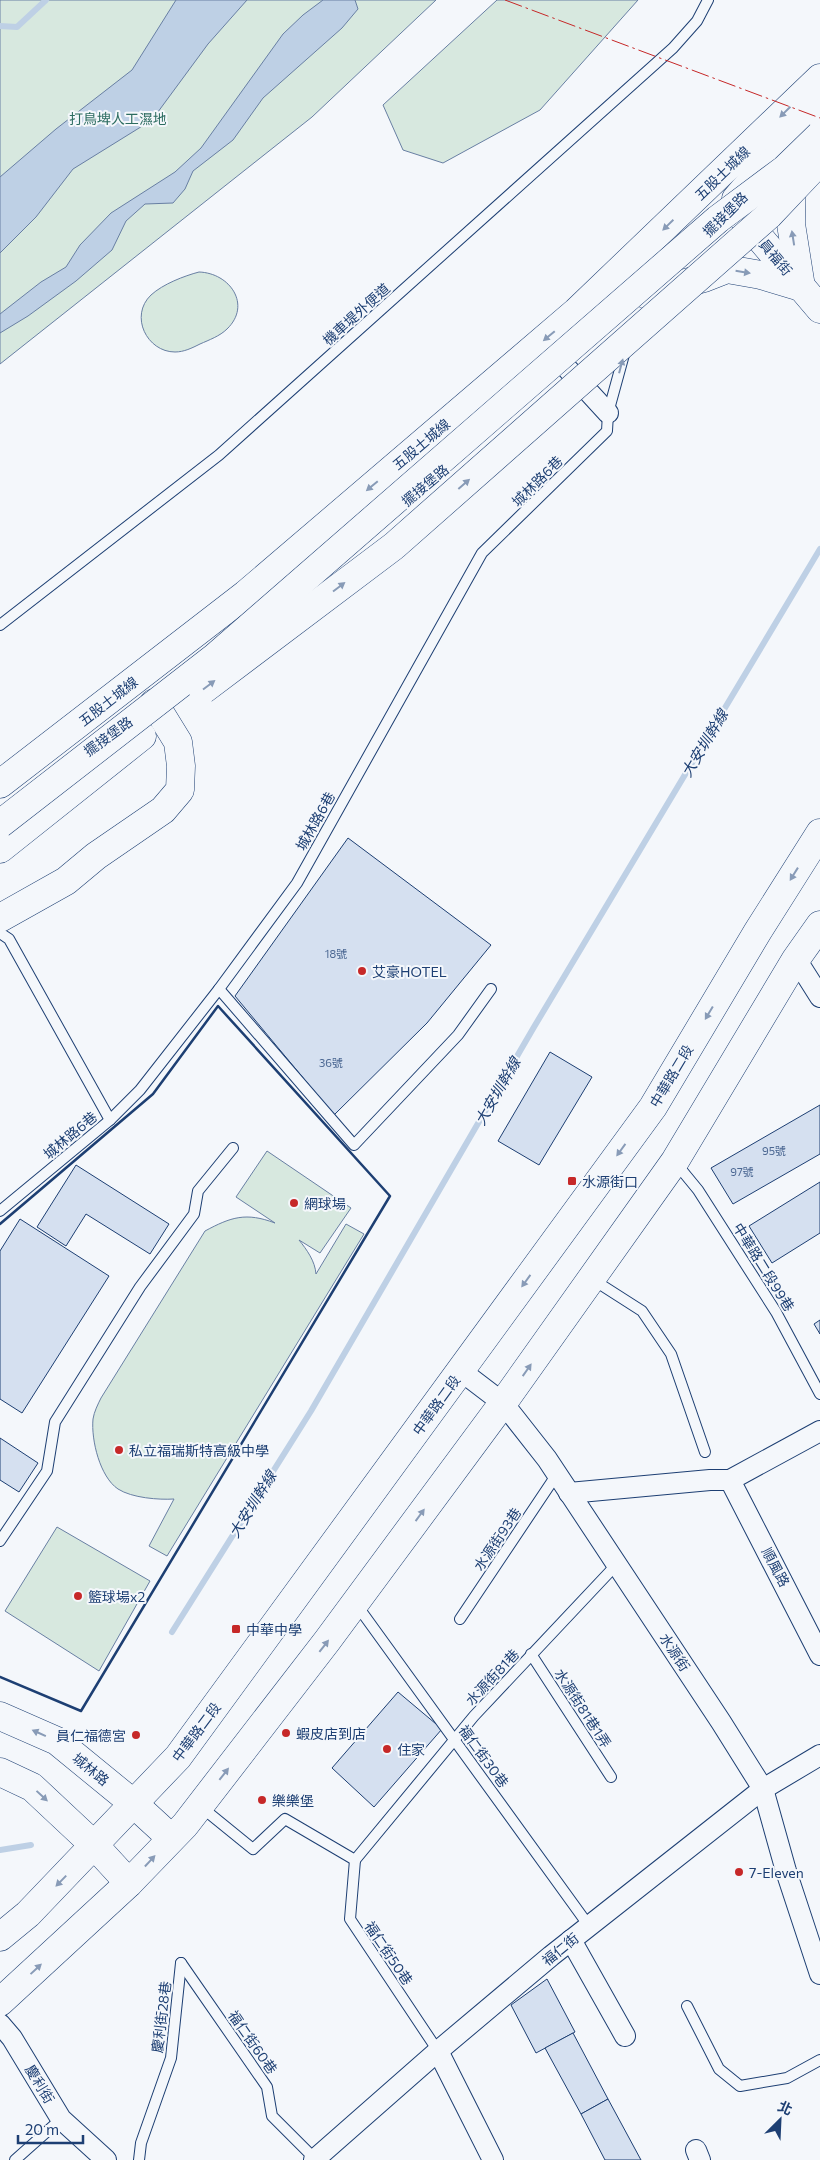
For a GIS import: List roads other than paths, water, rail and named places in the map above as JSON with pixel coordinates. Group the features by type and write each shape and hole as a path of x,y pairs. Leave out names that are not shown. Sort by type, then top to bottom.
{"main road":[{"name":"五股土城線","path":"0,784 246,594 576,312 820,78"},
{"path":"725,213 771,158 820,109"},
{"path":"644,298 727,269 761,274 801,287 791,224 792,170 820,120"},
{"path":"0,824 216,657 725,213 784,170 810,138"},
{"path":"0,849 142,736 394,546 769,215 820,161"},
{"name":"員福街","path":"725,213 801,287 820,309"},
{"name":"擺接堡路","path":"0,814 154,703 334,562 644,298 725,213"},
{"path":"0,918 66,881 96,856 163,810 180,790 182,766 178,742 154,703"},
{"path":"0,833 142,736"},
{"name":"中華路二段","path":"0,1937 28,1914 178,1757 461,1371 652,1106 820,833"},
{"path":"0,900 56,869 96,856"},
{"path":"0,2002 129,1883 200,1806 355,1603 503,1403 674,1161 796,959 820,925"},
{"name":"城林路","path":"0,1716 57,1741 134,1804 170,1838"},
{"path":"0,1772 32,1786 95,1846 129,1883"}],"street":[{"path":"564,365 608,413"},
{"path":"796,959 820,997"},
{"name":"水源街","path":"461,1371 503,1403 556,1474 721,1722 763,1789 786,1871 820,1974"},
{"path":"569,1493 701,1480 730,1480 820,1431"},
{"name":"順風路","path":"730,1480 820,1655"},
{"name":"福仁街","path":"316,2160 438,2051 571,1940 763,1789 820,1755"},
{"path":"571,1940 625,2036"},
{"name":"慶利街","path":"0,2024 12,2038 61,2119 106,2160"},
{"path":"438,2051 493,2160"}],"lane":[{"name":"機車堤外便道","path":"0,625 219,456 673,48 697,21 708,0"},
{"name":"城林路6巷","path":"0,1211 110,1120 140,1090 219,989 297,883 482,553 607,431 608,413 623,357 636,321"},
{"path":"0,933 9,940 110,1120"},
{"path":"219,989 354,1145 458,1035 491,989"},
{"path":"0,1542 46,1471 55,1422 140,1287 194,1214 198,1191 233,1148"},
{"name":"中華路二段99巷","path":"674,1161 698,1190 776,1312 820,1394"},
{"path":"592,1279 642,1311 672,1354 705,1452"},
{"name":"水源街93巷","path":"460,1618 556,1474"},
{"name":"水源街81巷","path":"355,1860 455,1739 617,1564"},
{"name":"福仁街30巷","path":"355,1603 589,1926"},
{"name":"水源街81巷1弄","path":"532,1654 611,1777"},
{"path":"200,1806 253,1849 285,1819 355,1860"},
{"name":"福仁街50巷","path":"355,1860 350,1919 438,2051"},
{"name":"福仁街60巷","path":"181,1963 268,2087 272,2116 316,2160"},
{"name":"慶利街28巷","path":"139,2160 141,2142 171,2058 181,1963"},
{"path":"687,2006 719,2069 740,2086 787,2078 820,2060"},
{"path":"15,2160 61,2119"}],"water":[{"path":"176,0 247,0 208,44 152,120 73,169 36,217 0,253 0,177 56,129 132,70"},
{"path":"323,0 355,0 358,9 342,28 263,98 233,140 193,171 185,189 173,203 145,204 126,221 112,250 76,281 28,316 0,333 0,314 41,282 66,267 80,245 111,213 175,172 201,148 283,34 303,15"}],"waterway":[{"path":"0,26 17,27 46,0"},
{"name":"大安圳幹線","path":"172,1632 311,1411 534,1027 820,549"},
{"name":"大安圳幹線","path":"0,1850 31,1845"}],"place":[{"name":"艾豪HOTEL","path":"362,971"},
{"name":"水源街口","path":"572,1181"},
{"name":"網球場","path":"294,1203"},
{"name":"私立福瑞斯特高級中學","path":"119,1450"},
{"name":"籃球場x2","path":"78,1596"},
{"name":"中華中學","path":"236,1629"},
{"name":"蝦皮店到店","path":"286,1733"},
{"name":"員仁福德宮","path":"136,1735"},
{"name":"住家","path":"387,1749"},
{"name":"樂樂堡","path":"262,1800"},
{"name":"7-Eleven","path":"739,1872"}],"park label":[{"name":"打鳥埤人工濕地","path":"118,118"}]}
